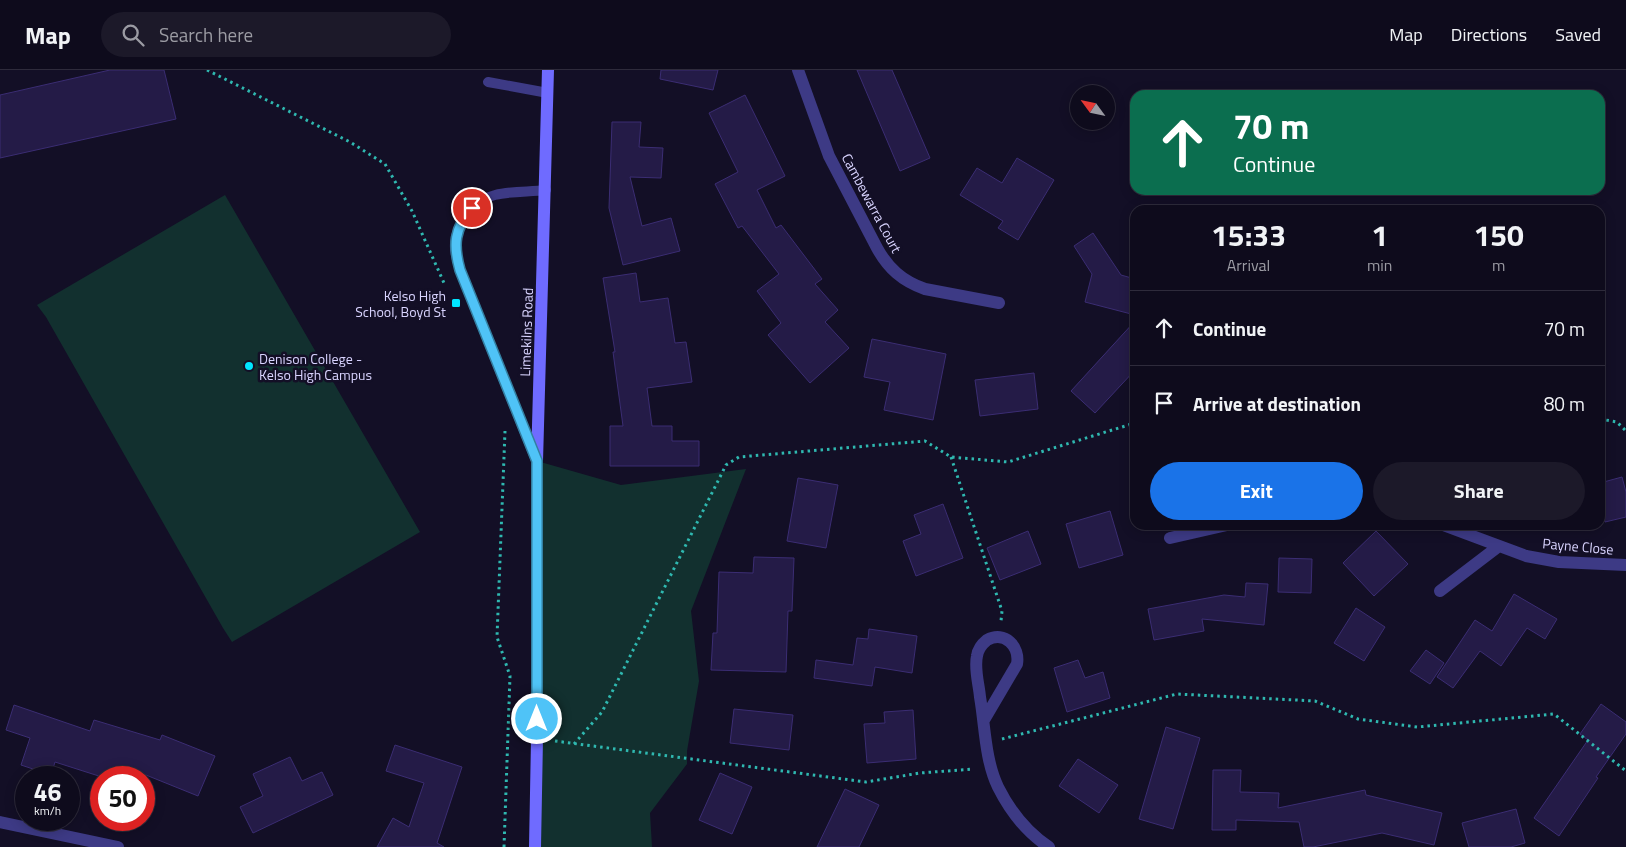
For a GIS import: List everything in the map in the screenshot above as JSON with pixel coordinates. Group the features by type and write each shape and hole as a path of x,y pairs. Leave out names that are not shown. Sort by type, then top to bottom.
{"main road":[{"name":"Limekilns Road","path":"535,847 537,461 548,70"}],"street":[{"name":"Cambewarra Court","path":"798,70 829,156 883,259 892,270 908,282 925,289 999,303"},
{"path":"1170,538 1205,530"},
{"name":"Payne Close","path":"1456,530 1526,556 1559,562 1626,565"},
{"path":"1440,591 1499,546"},
{"path":"984,720 1017,664 1017,650 1012,644 1001,637 986,641 980,647 976,665 987,743 992,767 997,785 1022,825 1050,847"},
{"path":"0,822 118,847"}],"lane":[{"path":"488,82 548,93"},
{"path":"537,461 460,270 456,257 455,243 464,217 483,200 494,195 546,190"}],"path":[{"path":"207,70 350,142 385,164 412,211 447,290"},
{"path":"1605,419 1616,422 1626,431"},
{"path":"504,847 510,676 497,637 506,422"},
{"path":"574,744 602,712 726,465 739,457 925,441 951,457 1008,462 1130,425"},
{"path":"951,457 1002,611 1001,637"},
{"path":"987,743 1177,694 1315,701 1358,719 1417,727 1554,714 1626,771"},
{"path":"537,739 866,782 920,773 992,767"}],"green space":[{"path":"225,195 420,532 232,642 46,317 37,305"},
{"path":"537,461 621,485 746,469 691,611 699,681 687,751 687,764 650,813 652,847 537,847"}],"building":[{"path":"110,70 164,70 176,119 0,158 0,95"},
{"path":"661,70 718,70 713,90 660,79"},
{"path":"857,70 892,70 930,158 900,171"},
{"path":"745,95 785,176 757,190 776,228 781,225 822,279 815,284 838,310 825,322 849,348 810,383 768,335 781,323 757,291 779,274 742,226 738,228 715,184 738,172 709,113"},
{"path":"612,122 641,122 639,147 663,148 661,178 630,177 642,226 671,218 680,251 623,265 609,208"},
{"path":"1017,158 1054,180 1018,240 998,228 1003,221 960,195 977,168 1002,183"},
{"path":"1093,233 1121,275 1130,278 1130,314 1085,302 1092,274 1074,246"},
{"path":"636,273 640,302 668,298 675,343 686,342 692,382 647,388 652,426 672,426 672,441 699,441 699,466 610,466 610,426 623,426 613,352 615,352 603,278"},
{"path":"1130,326 1130,375 1095,413 1071,391"},
{"path":"872,339 946,354 933,420 884,410 890,382 864,377"},
{"path":"1034,373 1038,409 980,416 975,380"},
{"path":"1622,477 1626,492 1626,517 1605,522 1605,482"},
{"path":"798,478 838,485 826,548 787,541"},
{"path":"943,504 963,558 916,576 903,541 921,534 914,515"},
{"path":"1110,511 1123,555 1079,568 1066,524"},
{"path":"1028,531 1041,564 1000,580 987,548"},
{"path":"1376,531 1408,564 1374,596 1343,563"},
{"path":"754,557 794,558 792,611 788,611 786,672 711,670 713,633 717,633 719,572 753,573"},
{"path":"1279,558 1312,559 1311,593 1278,592"},
{"path":"1246,583 1268,584 1264,625 1202,619 1204,631 1154,640 1148,609 1224,595 1245,597"},
{"path":"1514,594 1557,619 1545,639 1527,628 1501,666 1480,651 1453,688 1437,677 1475,620 1492,631"},
{"path":"1356,608 1385,627 1364,661 1334,643"},
{"path":"869,629 917,636 912,673 875,667 872,686 814,678 816,660 853,665 857,638 868,639"},
{"path":"1426,650 1444,663 1430,684 1410,671"},
{"path":"1078,660 1085,678 1103,672 1110,698 1067,712 1054,668"},
{"path":"1601,704 1626,722 1626,734 1559,836 1534,818 1588,740 1580,734"},
{"path":"14,705 90,731 94,720 160,740 162,735 215,756 198,796 155,779 155,766 90,766 90,773 80,770 80,766 68,766 55,762 54,766 21,765 30,738 6,730"},
{"path":"734,709 793,715 789,750 730,743"},
{"path":"913,710 916,759 867,763 864,724 885,723 884,712"},
{"path":"1166,727 1200,738 1173,829 1139,819"},
{"path":"395,745 462,767 437,843 444,847 377,847 393,818 409,827 424,783 386,771"},
{"path":"290,757 302,781 322,772 333,795 253,833 240,807 263,796 253,774"},
{"path":"1078,759 1118,785 1099,813 1059,786"},
{"path":"1213,770 1241,770 1240,792 1279,793 1278,808 1365,790 1366,795 1442,813 1434,845 1382,833 1313,847 1304,847 1299,822 1236,820 1236,830 1212,830"},
{"path":"720,773 752,787 732,834 699,820"},
{"path":"845,789 879,805 859,847 817,847"},
{"path":"1516,809 1525,843 1511,847 1469,847 1462,823"}],"place":[{"name":"Kelso High School, Boyd St","path":"456,303"},
{"name":"Denison College - Kelso High Campus","path":"249,366"}],"route":[{"path":"472,208 464,217 458,230 455,243 456,257 537,461 537,719"}]}
